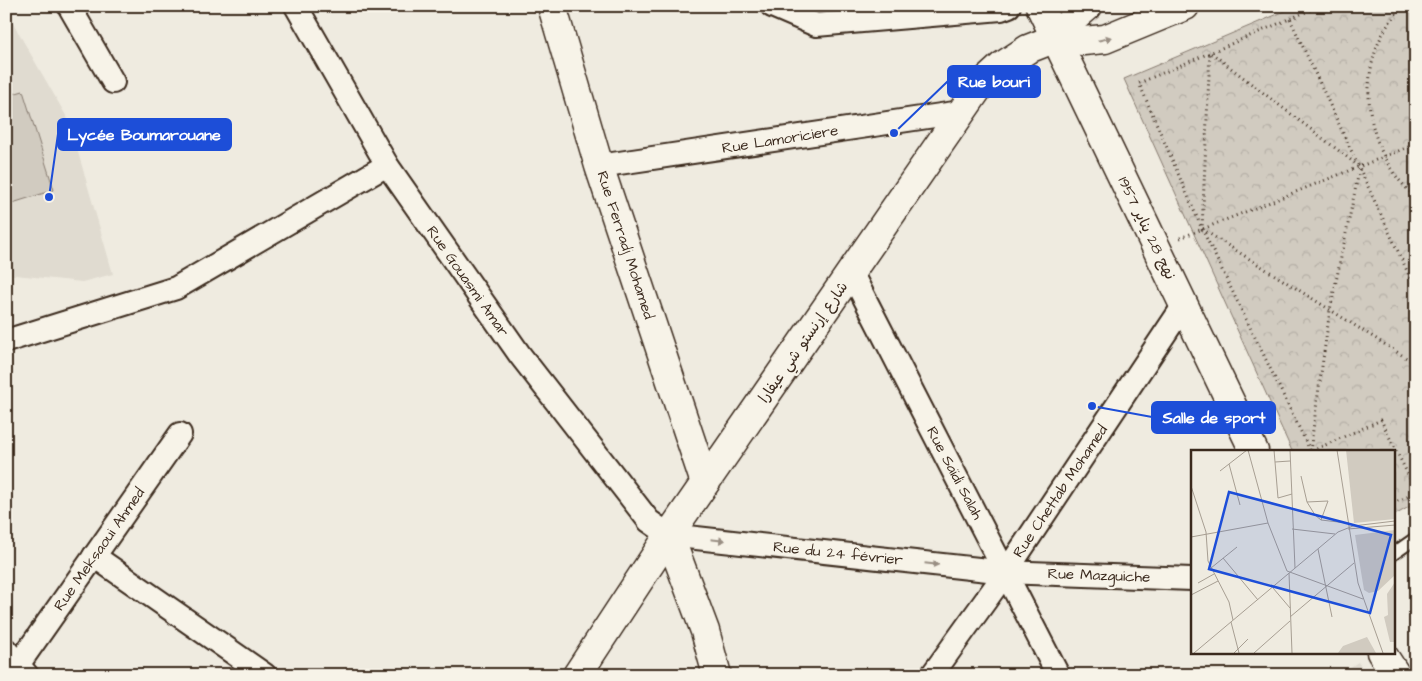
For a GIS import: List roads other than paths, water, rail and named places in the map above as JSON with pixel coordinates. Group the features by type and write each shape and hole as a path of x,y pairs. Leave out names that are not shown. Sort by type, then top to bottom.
{"main road":[{"name":"Rue Ferradj Mohamed","path":"552,6 599,166 705,483"},
{"name":"نهج 28 يناير 1957","path":"1040,6 1254,450"},
{"name":"شارع إرنستو شي عيفارا","path":"577,675 705,483 979,87 1002,66 1028,49 1056,38 1088,6"},
{"name":"شارع إرنستو شي عيفارا","path":"1056,38 1082,41 1105,39 1185,6"},
{"path":"670,535 705,631 717,675"},
{"path":"1382,654 1396,675"}],"street":[{"path":"69,6 113,82"},
{"name":"Rue Gouasmi Amar","path":"296,6 387,166 520,355 649,521 670,535"},
{"path":"772,6 818,15 1001,9 1008,6"},
{"name":"Rue Lamoriciere","path":"599,166 961,112"},
{"path":"6,342 176,288 387,166"},
{"name":"Rue Saïdi Salah","path":"850,272 1058,675"},
{"name":"Rue Chettab Mohamed","path":"932,675 1006,572 1184,305"},
{"name":"Rue Meksaoui Ahmed","path":"17,663 180,434"},
{"name":"Rue du 24 février","path":"670,535 1006,572"},
{"path":"94,556 265,675"},
{"name":"Rue Mazguiche","path":"1006,572 1191,579"}],"lane":[{"path":"1394,553 1416,538"}],"place":[{"name":"Rue bouri","path":"894,133"},
{"name":"Lycée Boumarouane","path":"49,197"},
{"name":"Salle de sport","path":"1092,406"}]}
